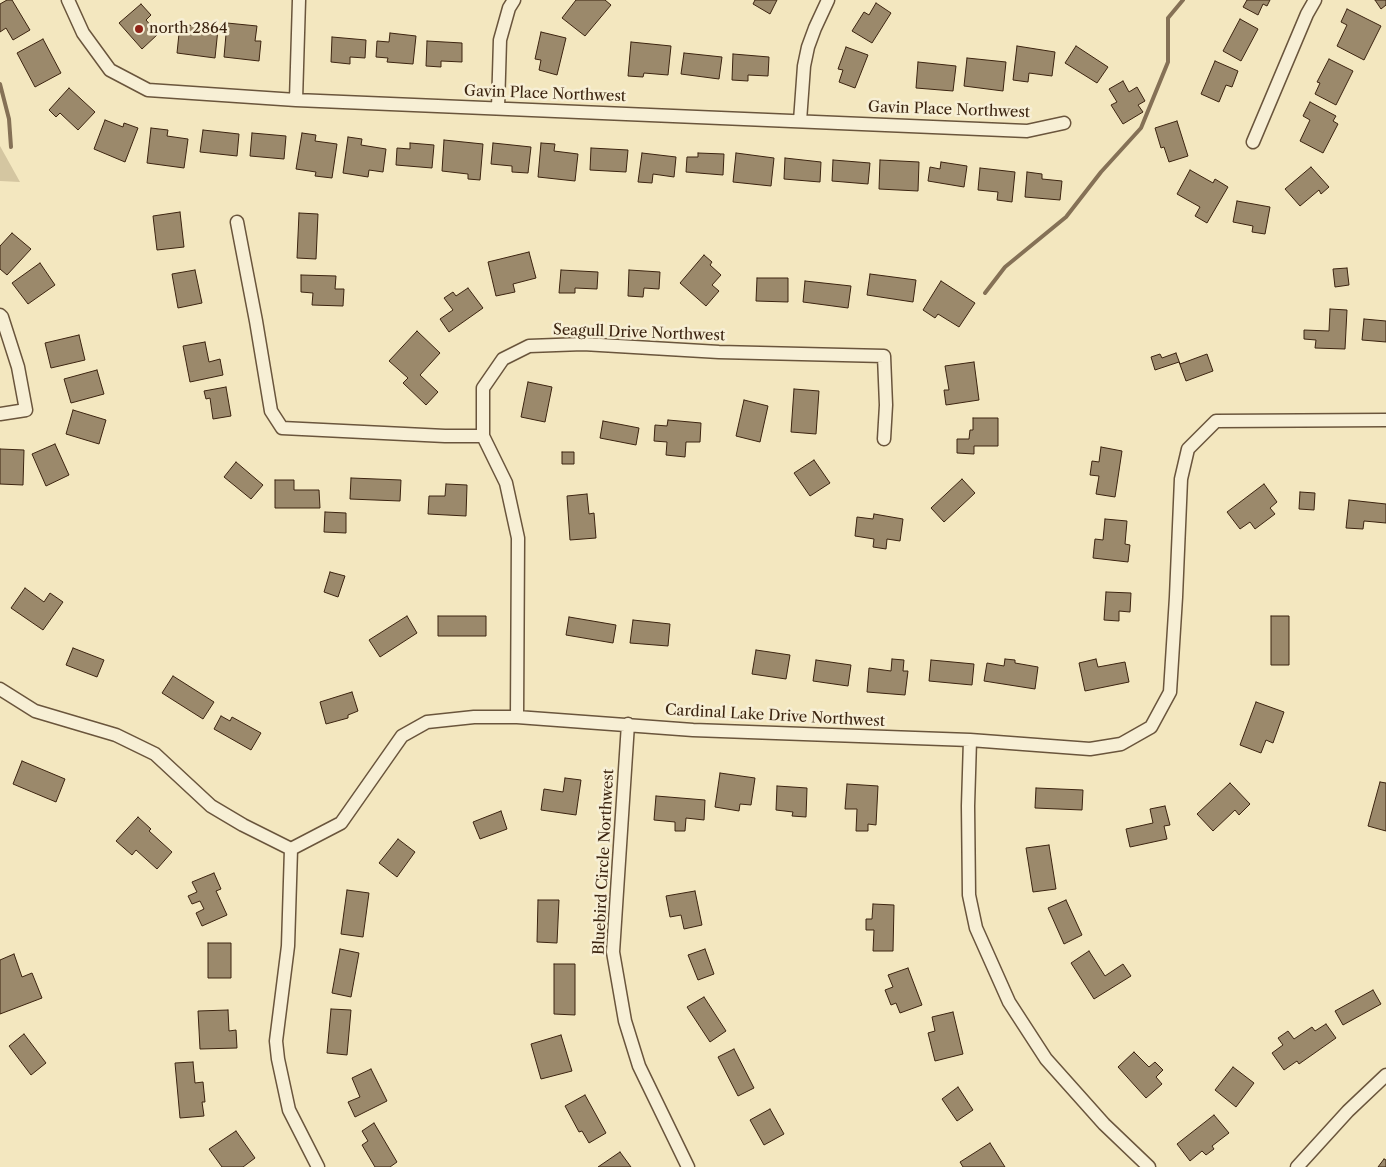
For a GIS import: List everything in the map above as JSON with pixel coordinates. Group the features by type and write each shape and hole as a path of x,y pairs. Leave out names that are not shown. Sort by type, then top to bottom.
{"street":[{"name":"Gavin Place Northwest","path":"68,0 83,33 110,70 148,90 296,100 1027,131 1064,123"},
{"path":"296,100 299,0"},
{"path":"498,108 500,40 509,8 514,0"},
{"path":"800,121 804,66 815,28 828,0"},
{"path":"1253,142 1307,14 1315,0"},
{"path":"237,222 271,411 282,428 445,436 483,436"},
{"path":"0,315 18,367 26,410 0,414"},
{"name":"Seagull Drive Northwest","path":"517,717 518,538 506,484 483,436 483,388 504,359 529,346 583,344 719,352 884,356 886,405 884,439"},
{"name":"Cardinal Lake Drive Northwest","path":"291,849 340,823 402,736 427,722 474,717 517,717 693,730 970,740 1090,749 1122,744 1151,727 1170,692 1181,479 1188,450 1216,421 1386,420"},
{"path":"0,689 35,711 116,735 155,754 211,806 242,825 291,849 288,946 276,1041 289,1110 318,1167"},
{"name":"Bluebird Circle Northwest","path":"628,724 613,952 625,1021 639,1066 688,1167"},
{"path":"970,740 968,806 969,895 976,928 1009,1002 1046,1059 1104,1124 1149,1167"},
{"path":"1297,1167 1348,1111 1386,1075"}],"shaded area":[{"path":"0,146 20,182 0,181"}],"building":[{"path":"7,0 12,0 30,30 13,40 6,28 0,32 0,4"},
{"path":"576,0 605,0 611,5 585,36 562,18"},
{"path":"755,0 777,0 770,14 753,4"},
{"path":"1247,0 1270,0 1267,6 1263,4 1258,15 1243,7"},
{"path":"1375,0 1386,0 1386,5 1381,9"},
{"path":"876,3 891,13 872,43 852,31 864,12 869,15"},
{"name":"north 2864","path":"141,4 151,15 146,20 158,34 142,49 119,23"},
{"path":"1347,9 1381,26 1364,60 1337,46 1347,25 1341,22"},
{"path":"1240,19 1258,29 1241,61 1223,51"},
{"path":"227,23 257,26 255,41 261,41 259,61 224,57"},
{"path":"180,24 218,29 215,58 177,53"},
{"path":"541,32 566,38 557,75 539,70 541,60 535,59"},
{"path":"390,33 416,36 413,64 387,62 388,58 376,57 377,41 389,42"},
{"path":"332,37 366,40 365,58 350,57 350,64 331,62"},
{"path":"43,39 61,73 35,87 17,53"},
{"path":"427,41 462,43 462,62 441,61 441,67 426,66"},
{"path":"631,42 671,46 668,75 644,73 643,77 628,76"},
{"path":"1017,46 1055,52 1052,76 1029,73 1028,82 1013,80"},
{"path":"1076,46 1108,67 1097,83 1065,63"},
{"path":"846,47 868,55 855,88 839,82 843,70 838,69"},
{"path":"684,53 722,57 719,79 681,74"},
{"path":"733,54 769,57 768,76 748,75 748,81 732,80"},
{"path":"967,58 1006,62 1003,91 964,86"},
{"path":"1329,59 1353,71 1336,105 1315,94 1320,83 1317,82"},
{"path":"1215,61 1238,71 1232,87 1226,85 1219,102 1201,94"},
{"path":"918,62 956,66 953,91 916,88"},
{"path":"1123,81 1129,92 1137,87 1145,101 1138,105 1143,112 1123,124 1111,105 1117,102 1109,89"},
{"path":"69,88 95,112 78,130 60,113 56,117 49,110"},
{"path":"1310,102 1336,116 1333,121 1338,124 1323,153 1300,141 1310,120 1303,116"},
{"path":"105,120 123,127 124,123 138,128 125,162 94,149"},
{"path":"1177,121 1188,156 1169,162 1164,147 1161,148 1155,128"},
{"path":"151,128 168,130 167,136 188,139 184,168 147,163"},
{"path":"203,130 239,134 237,156 200,152"},
{"path":"252,133 286,136 284,159 250,156"},
{"path":"302,133 316,135 315,141 337,144 332,178 315,176 316,172 296,169"},
{"path":"348,137 362,139 361,145 386,149 383,172 369,170 368,177 343,173"},
{"path":"444,140 483,144 480,180 468,179 468,174 442,171"},
{"path":"410,143 434,145 432,168 396,165 397,148 410,149"},
{"path":"493,143 531,147 528,173 512,172 512,166 491,164"},
{"path":"541,143 555,144 554,151 578,154 575,181 538,177"},
{"path":"591,148 628,150 626,172 590,170"},
{"path":"642,153 676,157 674,177 653,174 652,183 638,182"},
{"path":"698,153 724,154 723,175 686,172 687,157 698,157"},
{"path":"736,153 774,158 771,186 733,182"},
{"path":"785,158 821,162 820,182 784,179"},
{"path":"833,160 870,163 868,184 832,181"},
{"path":"880,160 919,162 918,191 879,189"},
{"path":"941,162 967,166 964,187 928,181 930,167 940,169"},
{"path":"1311,167 1329,187 1321,194 1319,190 1300,206 1285,189"},
{"path":"980,168 1015,172 1012,202 997,200 998,192 978,190"},
{"path":"1190,170 1213,183 1215,179 1228,187 1207,223 1195,216 1200,207 1177,194"},
{"path":"1027,172 1042,174 1042,179 1062,181 1060,200 1025,197"},
{"path":"1237,201 1270,207 1265,234 1252,232 1253,226 1233,222"},
{"path":"180,212 184,247 157,250 153,216"},
{"path":"299,213 318,214 316,259 297,258"},
{"path":"12,233 31,249 7,275 0,269 0,246"},
{"path":"529,252 536,278 513,284 515,292 496,296 488,262"},
{"path":"704,255 712,262 710,265 721,275 712,285 719,291 706,306 680,283"},
{"path":"40,263 55,285 28,304 12,283"},
{"path":"1347,268 1349,285 1335,287 1333,269"},
{"path":"195,270 202,303 178,308 172,274"},
{"path":"561,270 598,272 597,289 575,288 575,293 559,293"},
{"path":"629,270 660,272 659,289 644,288 643,297 628,296"},
{"path":"870,274 916,280 913,302 867,295"},
{"path":"301,275 336,276 335,289 344,289 343,306 312,305 313,293 301,292"},
{"path":"757,278 788,278 788,302 756,301"},
{"path":"805,281 851,286 848,308 803,302"},
{"path":"941,281 975,303 959,327 938,314 935,318 923,310"},
{"path":"468,288 483,308 449,332 440,319 453,310 444,298 453,292 456,296"},
{"path":"1330,309 1347,310 1345,349 1315,348 1316,340 1304,339 1304,330 1329,331"},
{"path":"1364,319 1386,321 1386,342 1362,340"},
{"path":"417,331 440,353 420,375 438,392 426,405 403,383 408,378 389,361"},
{"path":"79,335 85,360 51,368 45,343"},
{"path":"205,342 209,362 220,359 223,375 190,382 183,346"},
{"path":"1176,353 1180,364 1207,354 1213,371 1186,381 1179,362 1155,370 1151,357 1160,354 1162,358"},
{"path":"974,362 979,400 946,405 944,390 949,390 945,366"},
{"path":"97,370 104,394 71,403 64,379"},
{"path":"528,382 552,387 545,422 521,417"},
{"path":"226,387 231,416 213,419 210,398 206,399 204,391"},
{"path":"794,389 819,391 816,434 791,432"},
{"path":"744,400 768,406 760,442 736,436"},
{"path":"73,410 106,420 99,444 66,434"},
{"path":"973,418 998,418 998,446 974,446 974,454 957,453 957,439 969,439 970,430 973,430"},
{"path":"668,420 701,423 700,442 686,442 685,457 666,455 667,442 654,441 655,425 667,426"},
{"path":"603,421 639,428 636,445 600,438"},
{"path":"55,444 69,475 46,486 32,454"},
{"path":"1101,447 1122,451 1115,497 1096,494 1099,476 1090,475 1092,461 1099,462"},
{"path":"0,449 24,450 23,485 0,484"},
{"path":"562,452 574,452 574,464 562,464"},
{"path":"814,460 830,483 810,496 794,473"},
{"path":"236,462 263,485 251,499 224,477"},
{"path":"351,478 401,480 400,501 350,499"},
{"path":"962,479 975,493 944,522 931,508"},
{"path":"275,480 294,480 294,490 319,490 320,508 275,508"},
{"path":"446,484 467,485 466,516 428,514 429,496 445,496"},
{"path":"1264,484 1277,502 1270,508 1275,514 1255,529 1250,522 1240,529 1227,512"},
{"path":"1300,492 1315,493 1314,510 1299,509"},
{"path":"587,494 589,514 594,513 596,538 570,540 567,496"},
{"path":"1349,500 1386,504 1386,523 1364,521 1363,529 1346,528"},
{"path":"325,512 346,513 346,533 324,532"},
{"path":"874,514 903,519 900,541 887,539 886,549 873,547 874,539 855,536 857,517 873,519"},
{"path":"1105,519 1127,521 1125,544 1130,545 1128,562 1093,558 1095,539 1103,540"},
{"path":"330,572 345,576 338,597 324,592"},
{"path":"25,588 44,602 50,593 63,602 43,630 11,608"},
{"path":"1106,592 1131,593 1130,612 1119,611 1119,621 1104,620"},
{"path":"407,616 417,633 380,657 369,640"},
{"path":"438,616 486,616 486,636 438,636"},
{"path":"1271,616 1289,616 1289,665 1271,665"},
{"path":"569,617 616,625 613,643 566,635"},
{"path":"633,620 670,624 668,646 630,643"},
{"path":"73,648 104,660 97,677 66,665"},
{"path":"756,650 790,655 786,679 752,674"},
{"path":"892,659 904,660 903,671 908,671 905,695 867,692 869,668 891,671"},
{"path":"1005,659 1015,660 1015,663 1038,667 1035,689 984,681 987,663 1004,666"},
{"path":"1096,659 1098,667 1125,662 1129,682 1085,691 1079,663"},
{"path":"816,660 851,665 848,686 813,681"},
{"path":"931,660 974,664 972,685 929,681"},
{"path":"173,676 214,702 203,719 162,693"},
{"path":"352,692 358,711 348,715 348,718 326,724 320,702"},
{"path":"1256,702 1284,712 1273,743 1266,740 1261,753 1240,745"},
{"path":"221,716 230,721 232,717 261,733 251,750 214,729"},
{"path":"22,761 65,779 56,802 13,784"},
{"path":"720,773 755,778 751,805 740,804 739,811 715,807"},
{"path":"565,778 581,780 576,815 541,810 544,789 563,792"},
{"path":"1380,782 1386,783 1386,831 1368,826"},
{"path":"1230,783 1250,804 1239,815 1235,810 1213,831 1197,814"},
{"path":"847,784 878,786 876,825 868,824 868,831 856,831 857,809 845,809"},
{"path":"777,786 807,788 806,817 792,816 793,812 776,810"},
{"path":"1036,788 1083,790 1082,810 1035,808"},
{"path":"656,796 705,800 704,820 686,818 685,831 675,831 675,822 654,820"},
{"path":"1165,806 1170,825 1164,826 1167,839 1130,847 1126,829 1153,823 1150,809"},
{"path":"501,811 507,829 480,839 473,822"},
{"path":"138,817 151,829 149,831 172,852 157,869 136,850 132,855 116,841"},
{"path":"398,839 415,852 397,877 379,863"},
{"path":"1049,845 1056,889 1033,892 1026,848"},
{"path":"214,873 221,889 216,891 227,915 202,926 196,913 204,909 200,901 192,904 188,896 197,892 192,882"},
{"path":"347,890 369,893 363,937 341,934"},
{"path":"695,891 702,925 684,929 681,915 670,917 666,896"},
{"path":"538,900 559,900 557,943 537,942"},
{"path":"1066,900 1082,935 1064,944 1048,908"},
{"path":"873,904 894,905 893,951 873,951 874,930 866,930 866,919 872,919"},
{"path":"208,943 231,943 231,978 208,978"},
{"path":"340,949 359,953 351,997 332,993"},
{"path":"705,949 714,974 698,980 688,955"},
{"path":"1089,951 1105,976 1123,964 1131,976 1094,999 1071,963"},
{"path":"14,954 22,977 32,973 42,998 0,1014 0,960"},
{"path":"554,964 575,964 575,1015 554,1014"},
{"path":"908,968 922,1005 900,1013 896,1003 891,1005 885,990 893,987 888,975"},
{"path":"1373,990 1381,1004 1343,1025 1335,1011"},
{"path":"704,997 726,1031 710,1042 687,1007"},
{"path":"331,1009 351,1010 347,1055 327,1053"},
{"path":"228,1010 229,1031 236,1030 237,1048 200,1049 198,1011"},
{"path":"953,1012 963,1054 935,1061 928,1033 935,1031 932,1017"},
{"path":"1326,1024 1336,1038 1299,1064 1297,1061 1284,1070 1272,1053 1283,1045 1278,1038 1288,1031 1294,1039 1312,1027 1315,1031"},
{"path":"24,1034 46,1063 31,1075 9,1046"},
{"path":"561,1035 572,1071 541,1079 531,1044"},
{"path":"734,1049 754,1088 738,1096 718,1057"},
{"path":"1134,1052 1149,1067 1155,1062 1163,1070 1156,1077 1162,1084 1146,1098 1118,1067"},
{"path":"193,1062 195,1083 203,1082 205,1102 202,1102 204,1116 180,1118 175,1063"},
{"path":"1233,1067 1254,1083 1236,1107 1215,1090"},
{"path":"371,1069 387,1101 355,1117 348,1102 360,1097 352,1078"},
{"path":"958,1087 973,1110 957,1121 942,1099"},
{"path":"585,1095 606,1133 589,1143 582,1131 579,1132 565,1106"},
{"path":"770,1109 784,1134 764,1145 750,1120"},
{"path":"1214,1115 1229,1133 1212,1146 1214,1149 1206,1155 1202,1151 1190,1161 1177,1144"},
{"path":"374,1123 397,1162 390,1167 375,1167 362,1145 368,1141 362,1131"},
{"path":"236,1131 255,1158 243,1167 222,1167 209,1149"},
{"path":"990,1143 1005,1167 963,1167 960,1162"},
{"path":"620,1152 631,1167 598,1167"},
{"path":"1384,1159 1386,1160 1386,1167 1378,1167"}],"waterway":[{"path":"985,293 1005,267 1066,217 1101,172 1141,128 1168,62 1168,18 1183,0"},
{"path":"0,84 9,119 11,147"}],"place":[{"name":"north 2864","path":"139,29"}]}
